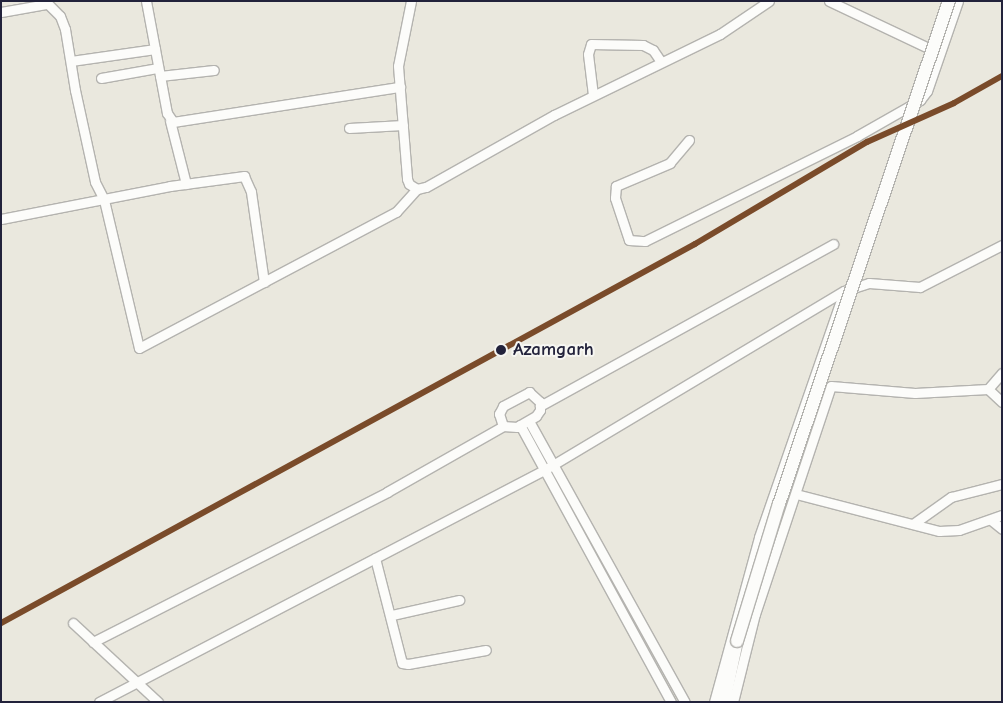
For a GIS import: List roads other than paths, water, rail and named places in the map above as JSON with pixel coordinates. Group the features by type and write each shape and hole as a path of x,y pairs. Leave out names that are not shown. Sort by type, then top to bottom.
{"main road":[{"path":"724,702 737,642 779,504 949,1"}],"street":[{"path":"146,1 159,72 186,184"},
{"path":"411,1 399,57 407,178 409,184 417,189"},
{"path":"1,12 46,3 63,21 96,182 104,200 139,348 396,212 417,189 426,187 593,95 720,34 769,1"},
{"path":"829,1 940,54"},
{"path":"689,140 670,163 616,186 615,198 629,240 645,241 857,136 920,100 927,91 958,1"},
{"path":"593,95 588,54 591,44 643,45 653,50 661,62"},
{"path":"71,61 154,48"},
{"path":"101,78 159,72 214,70"},
{"path":"170,120 400,87"},
{"path":"349,128 403,125"},
{"path":"1,219 186,184 238,177 248,181 264,282"},
{"path":"93,642 387,492 503,426 509,428 528,421 536,416 540,406 833,244"},
{"path":"99,702 134,682 549,467 844,291 870,284 920,287 1002,245"},
{"path":"714,702 759,537 844,291"},
{"path":"988,389 1002,372"},
{"path":"733,702 745,646 831,386 915,393 988,389 1002,402"},
{"path":"503,426 499,414 503,406 521,396 529,392 534,395 540,406"},
{"path":"528,421 549,467 670,702"},
{"path":"520,425 549,467 685,702"},
{"path":"913,524 951,497 1002,484"},
{"path":"796,494 913,524 949,531 991,520 1002,515"},
{"path":"991,520 1002,529"},
{"path":"375,558 392,615 393,634 404,664 486,650"},
{"path":"392,615 459,600"},
{"path":"73,623 134,682 158,702"}],"place":[{"name":"Azamgarh","path":"501,350"}]}
